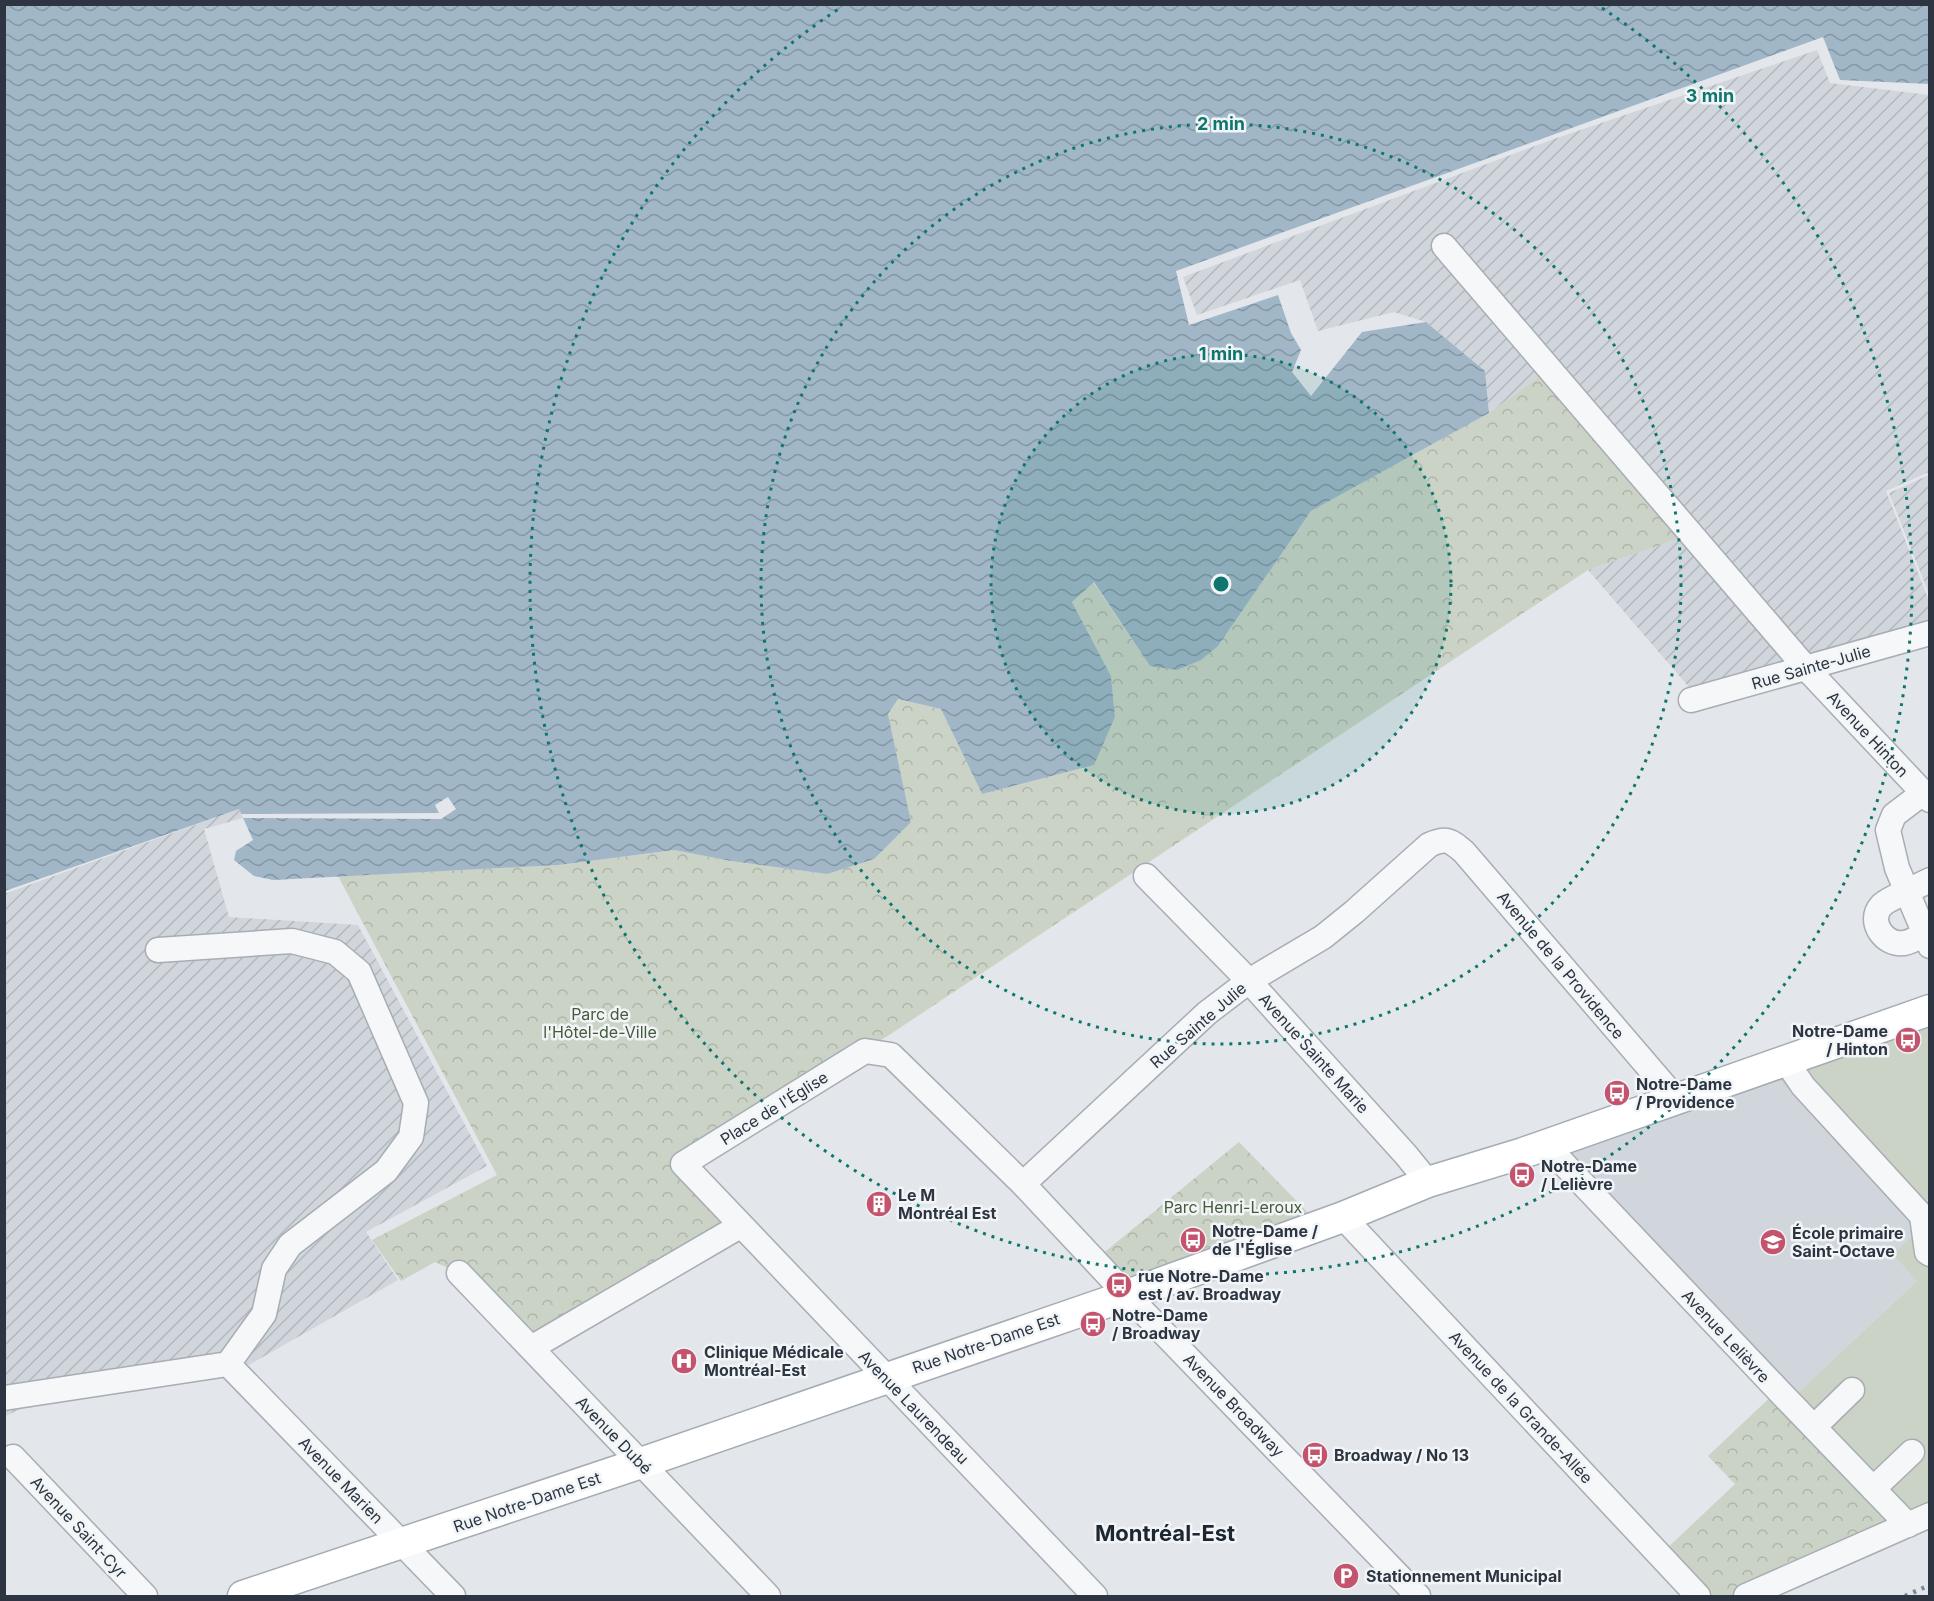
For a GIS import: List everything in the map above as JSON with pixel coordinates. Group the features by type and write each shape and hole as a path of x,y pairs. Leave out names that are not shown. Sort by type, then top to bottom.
{"main road":[{"name":"Rue Notre-Dame Est","path":"243,1596 641,1463 1127,1295 1343,1217 1428,1182 1546,1145 1929,1010"}],"street":[{"name":"Avenue Hinton","path":"1444,246 1806,668 1926,796"},
{"name":"Rue Sainte-Julie","path":"1691,700 1929,633"},
{"path":"1926,796 1894,815 1888,830 1897,868 1908,892 1928,937 1904,943 1890,941 1879,930 1875,918 1879,907 1888,900 1908,892 1929,880"},
{"name":"Rue Sainte Julie","path":"1023,1184 1207,1012 1250,981 1323,937 1429,845 1441,839"},
{"name":"Avenue de la Providence","path":"1441,839 1453,842 1464,852 1676,1099"},
{"name":"Avenue Sainte Marie","path":"1146,876 1250,981 1428,1182"},
{"path":"4,1398 228,1364 264,1314 274,1269 290,1245 386,1171 411,1137 416,1102 359,972 335,952 292,940 158,950"},
{"name":"Avenue Broadway","path":"865,1051 891,1055 1023,1184 1418,1596"},
{"name":"Place de l'Église","path":"683,1164 865,1051"},
{"path":"1786,1061 1803,1086 1922,1216 1929,1254"},
{"name":"Avenue Lelièvre","path":"1546,1145 1873,1489 1919,1520"},
{"name":"Avenue Laurendeau","path":"683,1164 1095,1596"},
{"name":"Avenue de la Grande-Allée","path":"1343,1217 1698,1596"},
{"path":"531,1348 740,1226"},
{"name":"Avenue Dubé","path":"459,1273 768,1596"},
{"name":"Avenue Marien","path":"228,1364 453,1596"},
{"path":"1814,1427 1852,1390"},
{"path":"1873,1489 1912,1452"},
{"name":"Avenue Saint-Cyr","path":"13,1457 145,1596"},
{"path":"1746,1596 1919,1520"}],"shaded area":[{"path":"1817,50 1830,83 1929,95 1929,472 1886,491 1929,601 1929,624 1694,693 1588,570 1692,534 1554,366 1489,413 1485,371 1426,322 1394,312 1318,331 1300,280 1197,315 1183,277 1551,140"},
{"path":"1929,475 1929,594 1889,493"},
{"path":"239,809 243,818 204,829 229,917 358,925 487,1166 366,1232 398,1280 240,1370 21,1409 5,1416 4,894"},
{"name":"École primaire Saint-Octave","path":"1767,1067 1920,1230 1918,1280 1789,1401 1546,1145"}],"green space":[{"name":"Parc de l'Hôtel-de-Ville","path":"1554,366 1692,534 1588,570 865,1051 683,1164 740,1226 531,1348 459,1273 435,1262 401,1281 372,1240 497,1175 338,876 559,865 674,850 731,861 827,874 911,822 888,714 898,699 941,709 982,794 1093,765 1115,717 1111,676 1072,602 1093,582 1150,666 1218,646 1311,511 1489,413"},
{"path":"1189,788 1203,809 1167,833 1153,811"},
{"path":"1929,1010 1930,1515 1908,1525 1789,1401 1917,1281 1893,1254 1920,1230 1767,1067"},
{"name":"Parc Henri-Leroux","path":"1239,1142 1320,1225 1127,1295 1095,1260"},
{"path":"1778,1390 1908,1525 1746,1596 1698,1596 1660,1555 1735,1484 1708,1456"}],"water":[{"path":"1929,4 1930,84 1840,80 1823,37 1176,271 1189,325 1278,295 1291,333 1301,350 1292,372 1311,396 1362,332 1426,322 1485,371 1489,413 1311,511 1218,646 1201,660 1177,670 1150,666 1094,582 1072,602 1111,676 1115,717 1094,765 982,794 941,709 898,699 888,714 911,822 874,859 827,874 731,861 674,850 559,865 273,880 254,876 234,860 236,851 253,840 239,809 5,891 4,5"}],"pier":[{"path":"448,797 456,809 441,819 243,818 241,814 439,813 435,805"}],"railway":[{"path":"1905,1596 1930,1585"}],"place":[{"name":"Notre-Dame / Hinton","path":"1908,1040"},
{"name":"Notre-Dame / Providence","path":"1617,1093"},
{"name":"Notre-Dame / Lelièvre","path":"1522,1175"},
{"name":"Le M Montréal Est","path":"879,1204"},
{"name":"Notre-Dame / de l'Église","path":"1193,1240"},
{"name":"École primaire Saint-Octave","path":"1773,1242"},
{"name":"rue Notre-Dame est / av. Broadway","path":"1119,1285"},
{"name":"Notre-Dame / Broadway","path":"1093,1324"},
{"name":"Clinique Médicale Montréal-Est","path":"684,1361"},
{"name":"Broadway / No 13","path":"1315,1455"},
{"name":"Stationnement Municipal","path":"1346,1576"}],"district":[{"name":"Montréal-Est","path":"1165,1533"}]}
